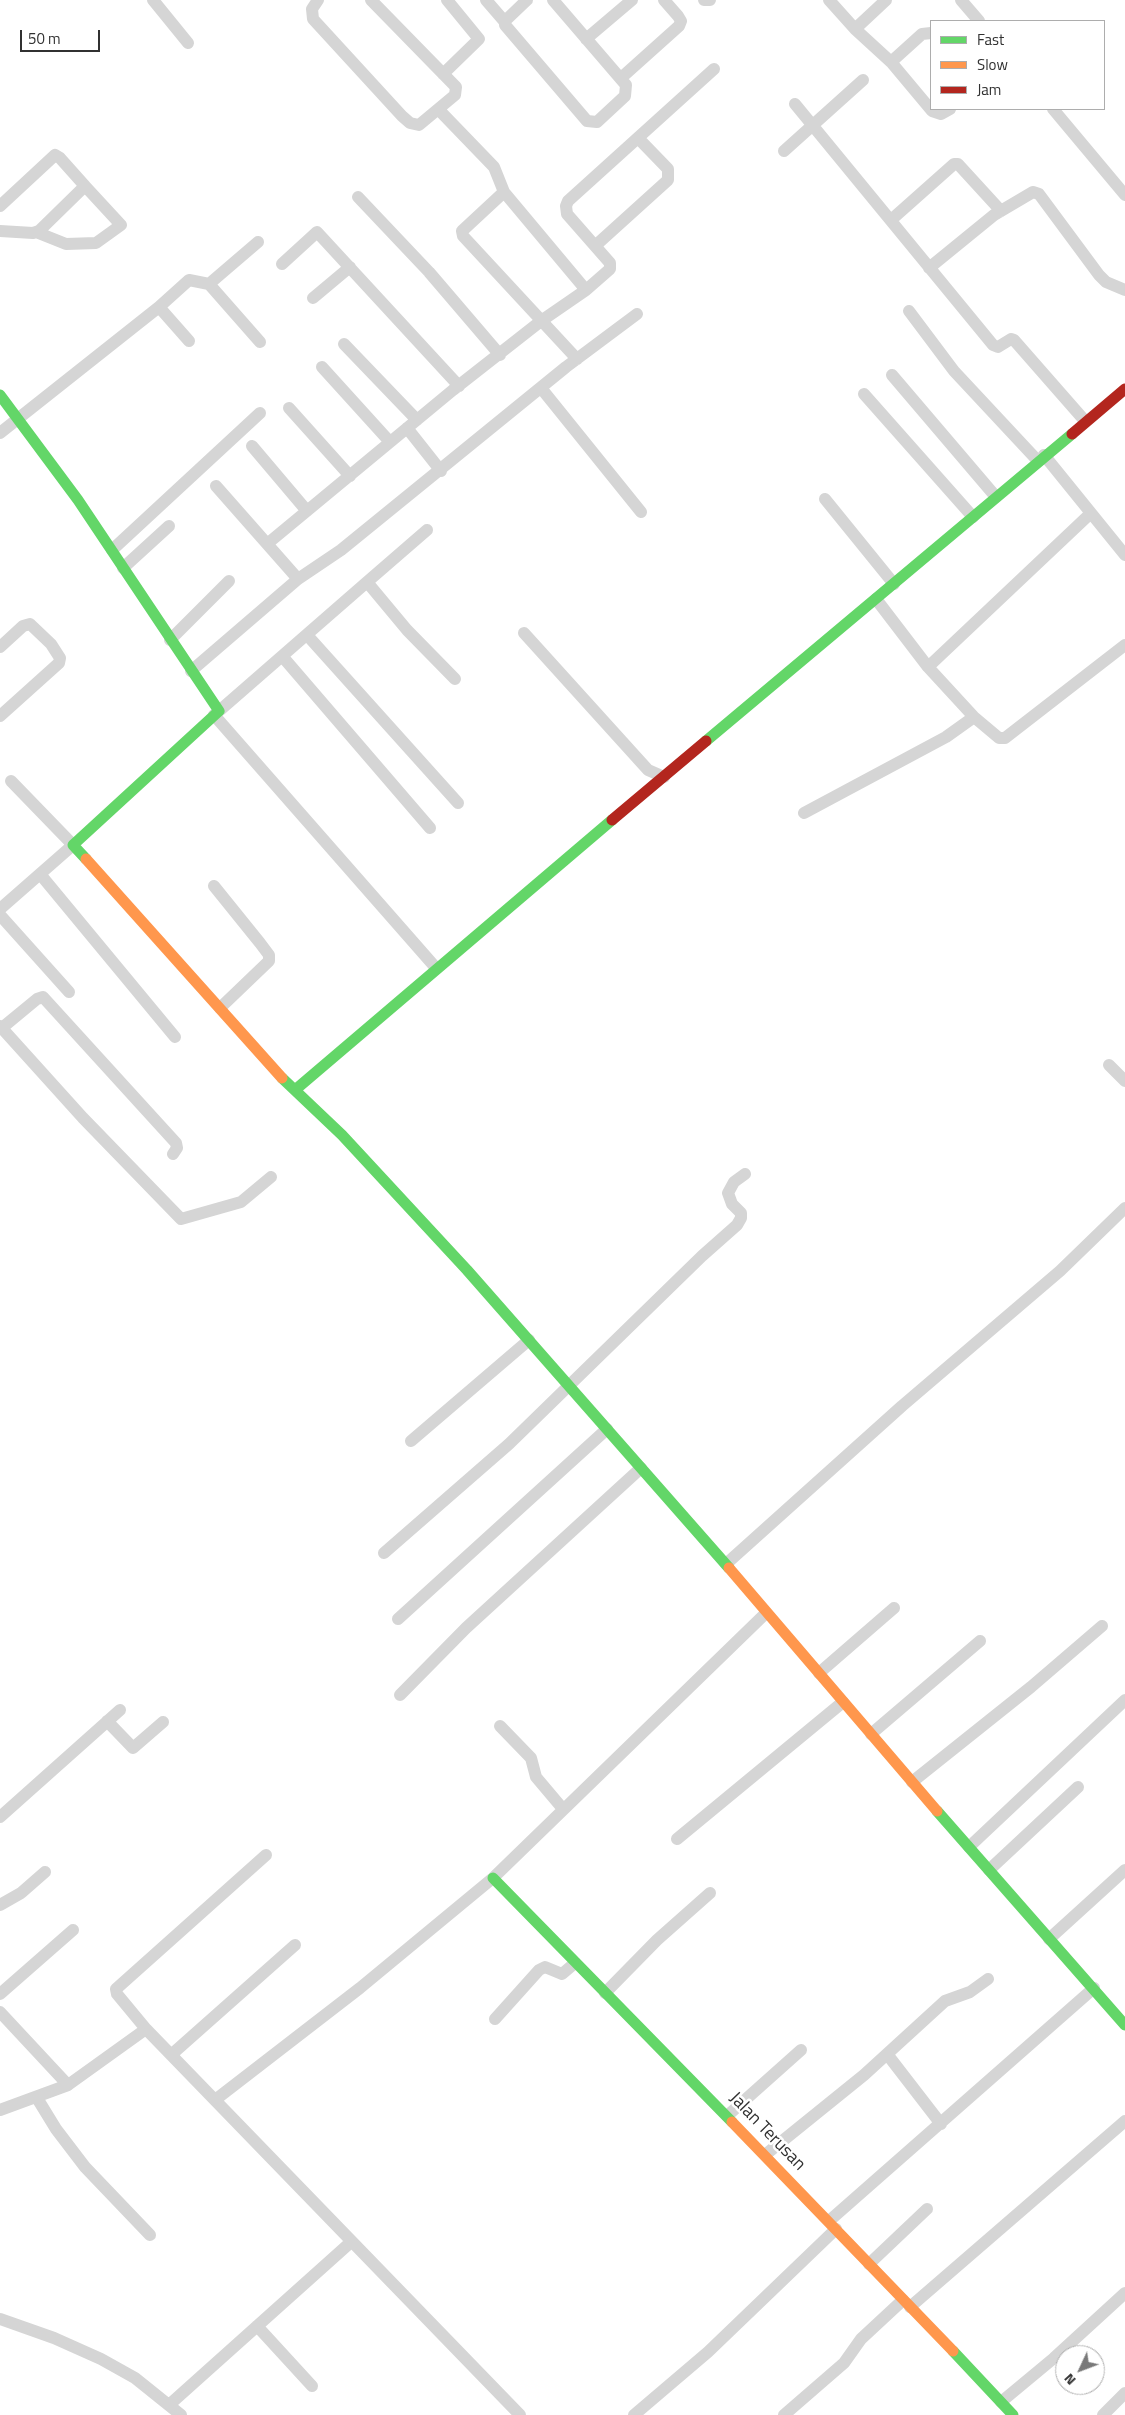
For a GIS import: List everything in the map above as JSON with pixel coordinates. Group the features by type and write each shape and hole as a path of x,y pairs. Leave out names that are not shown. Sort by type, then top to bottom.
{"street":[{"path":"153,0 188,43"},
{"path":"318,0 312,10 313,20 406,119 419,125 439,110 457,91 456,87 371,0"},
{"path":"443,74 479,39 447,0"},
{"path":"486,0 589,122 597,122 625,96 626,88 621,78 586,39 557,1"},
{"path":"505,22 527,0"},
{"path":"586,39 632,0"},
{"path":"621,78 680,26 681,21 678,16 664,0"},
{"path":"704,0 710,0"},
{"path":"830,0 854,29 891,62 930,109"},
{"path":"854,29 886,0"},
{"path":"961,0 978,20"},
{"path":"891,62 918,37 930,33"},
{"path":"267,544 459,386 607,272 611,266 567,214 566,206 568,201 714,69"},
{"path":"784,151 863,80"},
{"path":"796,104 993,345 998,347 1011,339 1014,340 1085,421"},
{"path":"439,110 494,167 504,192 586,290"},
{"path":"931,110 941,114 948,110"},
{"path":"1054,110 1125,195"},
{"path":"595,246 668,180 668,169 638,138"},
{"path":"0,206 53,156 60,158 121,225 96,243 66,244 36,232 0,231"},
{"path":"891,220 954,164 958,164 1000,211"},
{"path":"36,232 85,186"},
{"path":"504,192 462,230 462,234 577,359"},
{"path":"929,268 1000,211 1030,192 1035,192 1099,275 1106,282 1125,290"},
{"path":"358,197 429,272 500,355"},
{"path":"282,264 317,232 459,386"},
{"path":"209,284 258,242"},
{"path":"313,298 350,267"},
{"path":"0,433 159,307 189,280 209,284 260,342"},
{"path":"159,307 190,341"},
{"path":"909,311 954,371 1041,458 1091,513 1125,555"},
{"path":"191,671 298,579 341,550 441,471 577,359 637,314"},
{"path":"344,344 412,424 441,471"},
{"path":"322,367 390,442"},
{"path":"892,375 996,497"},
{"path":"541,388 641,512"},
{"path":"295,1090 436,968 1125,389"},
{"path":"864,394 973,517"},
{"path":"0,395 78,500 112,550 191,671 216,713 436,968"},
{"path":"289,408 350,476"},
{"path":"112,550 260,413"},
{"path":"252,446 307,511"},
{"path":"216,486 298,579"},
{"path":"825,499 894,584"},
{"path":"928,667 1091,513"},
{"path":"123,568 169,526"},
{"path":"0,909 73,845 216,713 427,530"},
{"path":"170,640 229,581"},
{"path":"367,582 407,630 455,679"},
{"path":"876,599 928,667 994,736 1005,738 1125,645"},
{"path":"0,647 24,626 30,624 51,644 60,658 59,663 0,716"},
{"path":"524,633 648,770 664,776"},
{"path":"307,635 458,803"},
{"path":"282,656 430,828"},
{"path":"804,813 946,737 974,717"},
{"path":"11,781 73,845 220,1008 266,1062 380,1175 529,1340 726,1564 912,1782 1125,2025"},
{"path":"40,874 175,1037"},
{"path":"214,886 269,956 269,961 220,1008"},
{"path":"0,915 69,992"},
{"path":"173,1154 177,1148 176,1143 43,997 37,999 1,1027 83,1118 181,1219 241,1202 271,1177"},
{"path":"1109,1065 1125,1082"},
{"path":"384,1553 509,1444 702,1256 737,1225 741,1218 741,1213 732,1204 728,1193 734,1182 745,1174"},
{"path":"726,1564 902,1406 1056,1274 1125,1208"},
{"path":"411,1441 529,1340"},
{"path":"398,1619 607,1429"},
{"path":"400,1695 466,1628 641,1468"},
{"path":"819,1673 894,1608"},
{"path":"215,2100 360,1988 493,1878 766,1613"},
{"path":"912,1782 1031,1687 1102,1626"},
{"path":"871,1734 980,1641"},
{"path":"969,1847 1125,1700"},
{"path":"677,1838 843,1702"},
{"path":"0,1817 120,1710"},
{"path":"107,1721 133,1748 163,1722"},
{"path":"500,1726 531,1758 536,1777 563,1809"},
{"path":"989,1870 1078,1787"},
{"path":"266,1855 116,1989 117,1994 146,2029 520,2415"},
{"path":"1049,1939 1125,1870"},
{"path":"0,1905 21,1894 45,1872"},
{"name":"Jalan Terusan","path":"493,1878 832,2225 1013,2415"},
{"path":"605,1993 657,1940 710,1893"},
{"path":"0,1994 73,1930"},
{"path":"171,2055 295,1945"},
{"path":"495,2018 538,1970 545,1968 562,1974 575,1963"},
{"path":"764,2155 864,2075 945,2001 970,1992 988,1978"},
{"path":"634,2415 708,2352 832,2225 941,2124 1094,1988"},
{"path":"0,2012 68,2085"},
{"path":"0,2110 37,2098 68,2085 146,2029"},
{"path":"726,2116 801,2050"},
{"path":"887,2054 941,2124"},
{"path":"37,2098 56,2129 85,2167 150,2235"},
{"path":"784,2415 844,2363 862,2339 1016,2218 1125,2121"},
{"path":"869,2264 927,2210"},
{"path":"174,2401 351,2242"},
{"path":"1001,2402 1054,2358 1125,2293"},
{"path":"0,2319 54,2338 101,2359 174,2401 181,2415"},
{"path":"256,2326 312,2386"},
{"path":"1104,2415 1125,2393"}],"traffic: fast":[{"path":"0,395 78,500 219,711 73,845 86,859"},
{"path":"706,741 1072,434"},
{"path":"295,1090 612,820"},
{"path":"282,1078 342,1135 467,1270 729,1568"},
{"path":"937,1811 1125,2025"},
{"path":"493,1878 732,2122"},
{"path":"953,2351 1013,2415"}],"traffic: slow":[{"path":"86,859 282,1078"},
{"path":"729,1568 937,1811"},
{"path":"732,2122 953,2351"}],"traffic: jam":[{"path":"1072,434 1125,389"},
{"path":"612,820 706,741"}]}
